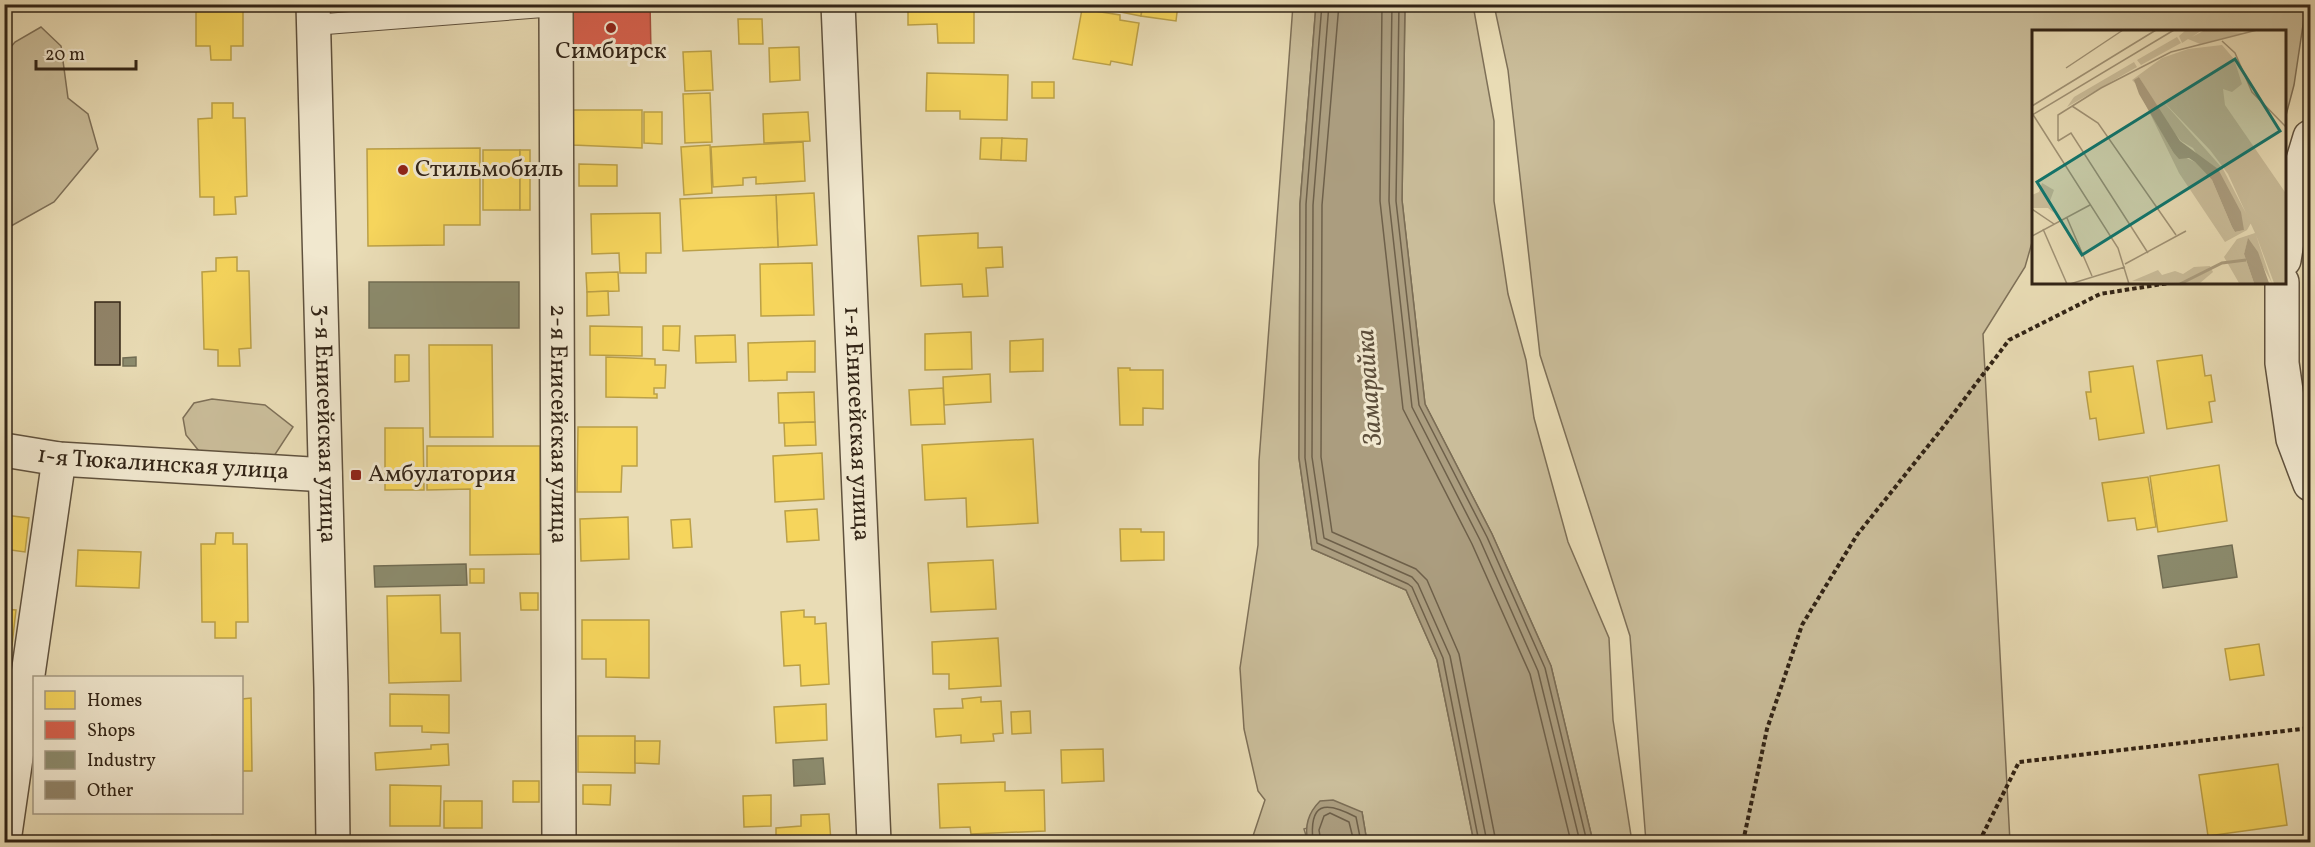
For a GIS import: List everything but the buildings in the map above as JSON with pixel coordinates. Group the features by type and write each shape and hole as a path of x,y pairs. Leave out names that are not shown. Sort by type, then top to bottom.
{"street":[{"name":"1-я Енисейская улица","path":"838,4 874,843"},
{"name":"2-я Енисейская улица","path":"556,5 559,843"},
{"name":"3-я Енисейская улица","path":"313,15 333,843"},
{"path":"2285,249 2297,180 2310,137"},
{"path":"2282,284 2282,363 2293,439 2310,484"},
{"name":"1-я Тюкалинская улица","path":"4,450 59,459 299,474 325,473"},
{"path":"4,841 59,459"}],"lane":[{"path":"313,15 556,5"}],"path":[{"path":"1743,843 1767,729 1802,625 1857,535 2009,340 2100,294 2162,284"},
{"path":"1979,843 2019,762 2310,728"}],"shaded area":[{"path":"1293,5 1316,5 1300,204 1299,458 1312,549 1406,590 1437,660 1474,842 1367,842 1362,812 1304,829 1308,842 1251,842 1265,800 1258,791 1244,729 1240,668 1258,545 1259,461"},
{"path":"1405,5 1473,5 1494,121 1494,201 1508,294 1526,360 1534,418 1568,542 1609,638 1613,720 1632,842 1593,842 1551,666 1492,534 1425,404 1402,200"},
{"path":"1494,5 2306,5 2294,85 2285,119 2285,30 2032,30 2032,242 2025,267 1983,334 2010,842 1646,842 1630,636 1540,355 1508,70"},
{"path":"41,27 61,46 68,98 88,114 98,149 54,202 11,226 5,259 5,54 15,42"},
{"path":"212,399 265,405 293,427 274,456 199,451 186,435 183,418 194,403"}],"water":[{"name":"Замарайка","path":"1316,5 1405,5 1402,200 1425,404 1492,534 1551,666 1593,842 1474,842 1437,660 1406,590 1312,549 1299,458 1300,204"},
{"path":"1333,800 1362,812 1367,842 1308,842 1306,831 1312,810 1320,801"}],"place":[{"name":"Симбирск","path":"611,28"},
{"name":"Стильмобиль","path":"403,170"},
{"name":"Амбулатория","path":"356,475"}]}
